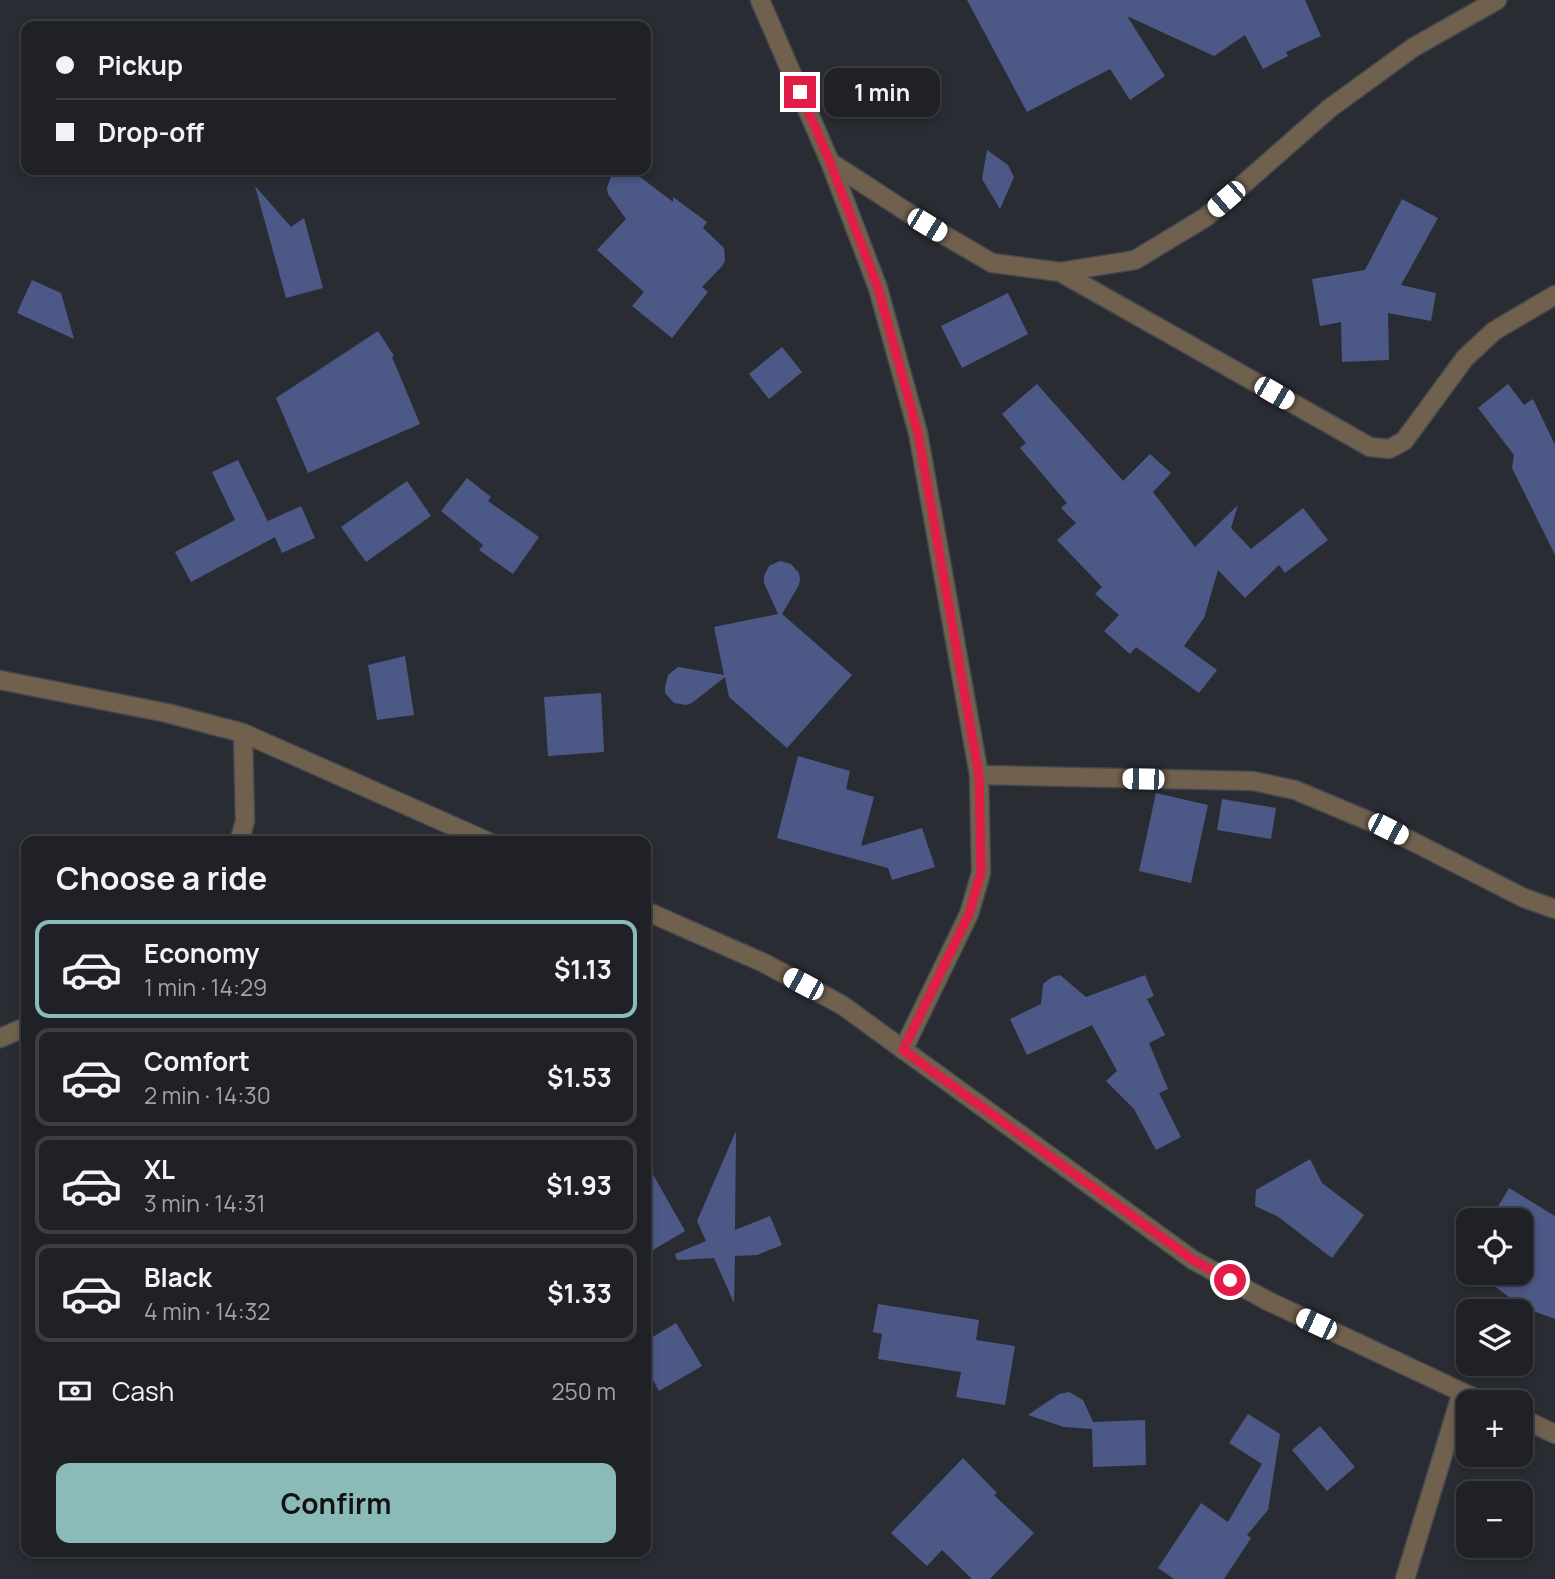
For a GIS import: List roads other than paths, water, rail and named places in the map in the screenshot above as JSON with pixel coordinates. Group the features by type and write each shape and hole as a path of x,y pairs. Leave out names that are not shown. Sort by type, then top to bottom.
{"street":[{"path":"760,0 830,162 878,288 918,433 979,775 981,873 969,914 903,1050"},
{"path":"830,162 927,225 992,263 1060,272 1135,260 1206,217 1330,108 1414,47 1497,0"},
{"path":"1060,272 1370,447 1389,449 1404,441 1465,358 1494,331 1555,295"},
{"path":"0,680 167,713 243,733 475,836"},
{"path":"241,836 245,821 243,733"},
{"path":"979,775 1253,781 1295,790 1388,829 1524,898 1555,909"},
{"path":"651,913 764,963 831,999 1193,1260 1268,1301 1458,1390"},
{"path":"0,1038 21,1029"},
{"path":"1405,1579 1456,1412"},
{"path":"1533,1424 1555,1434"}]}
